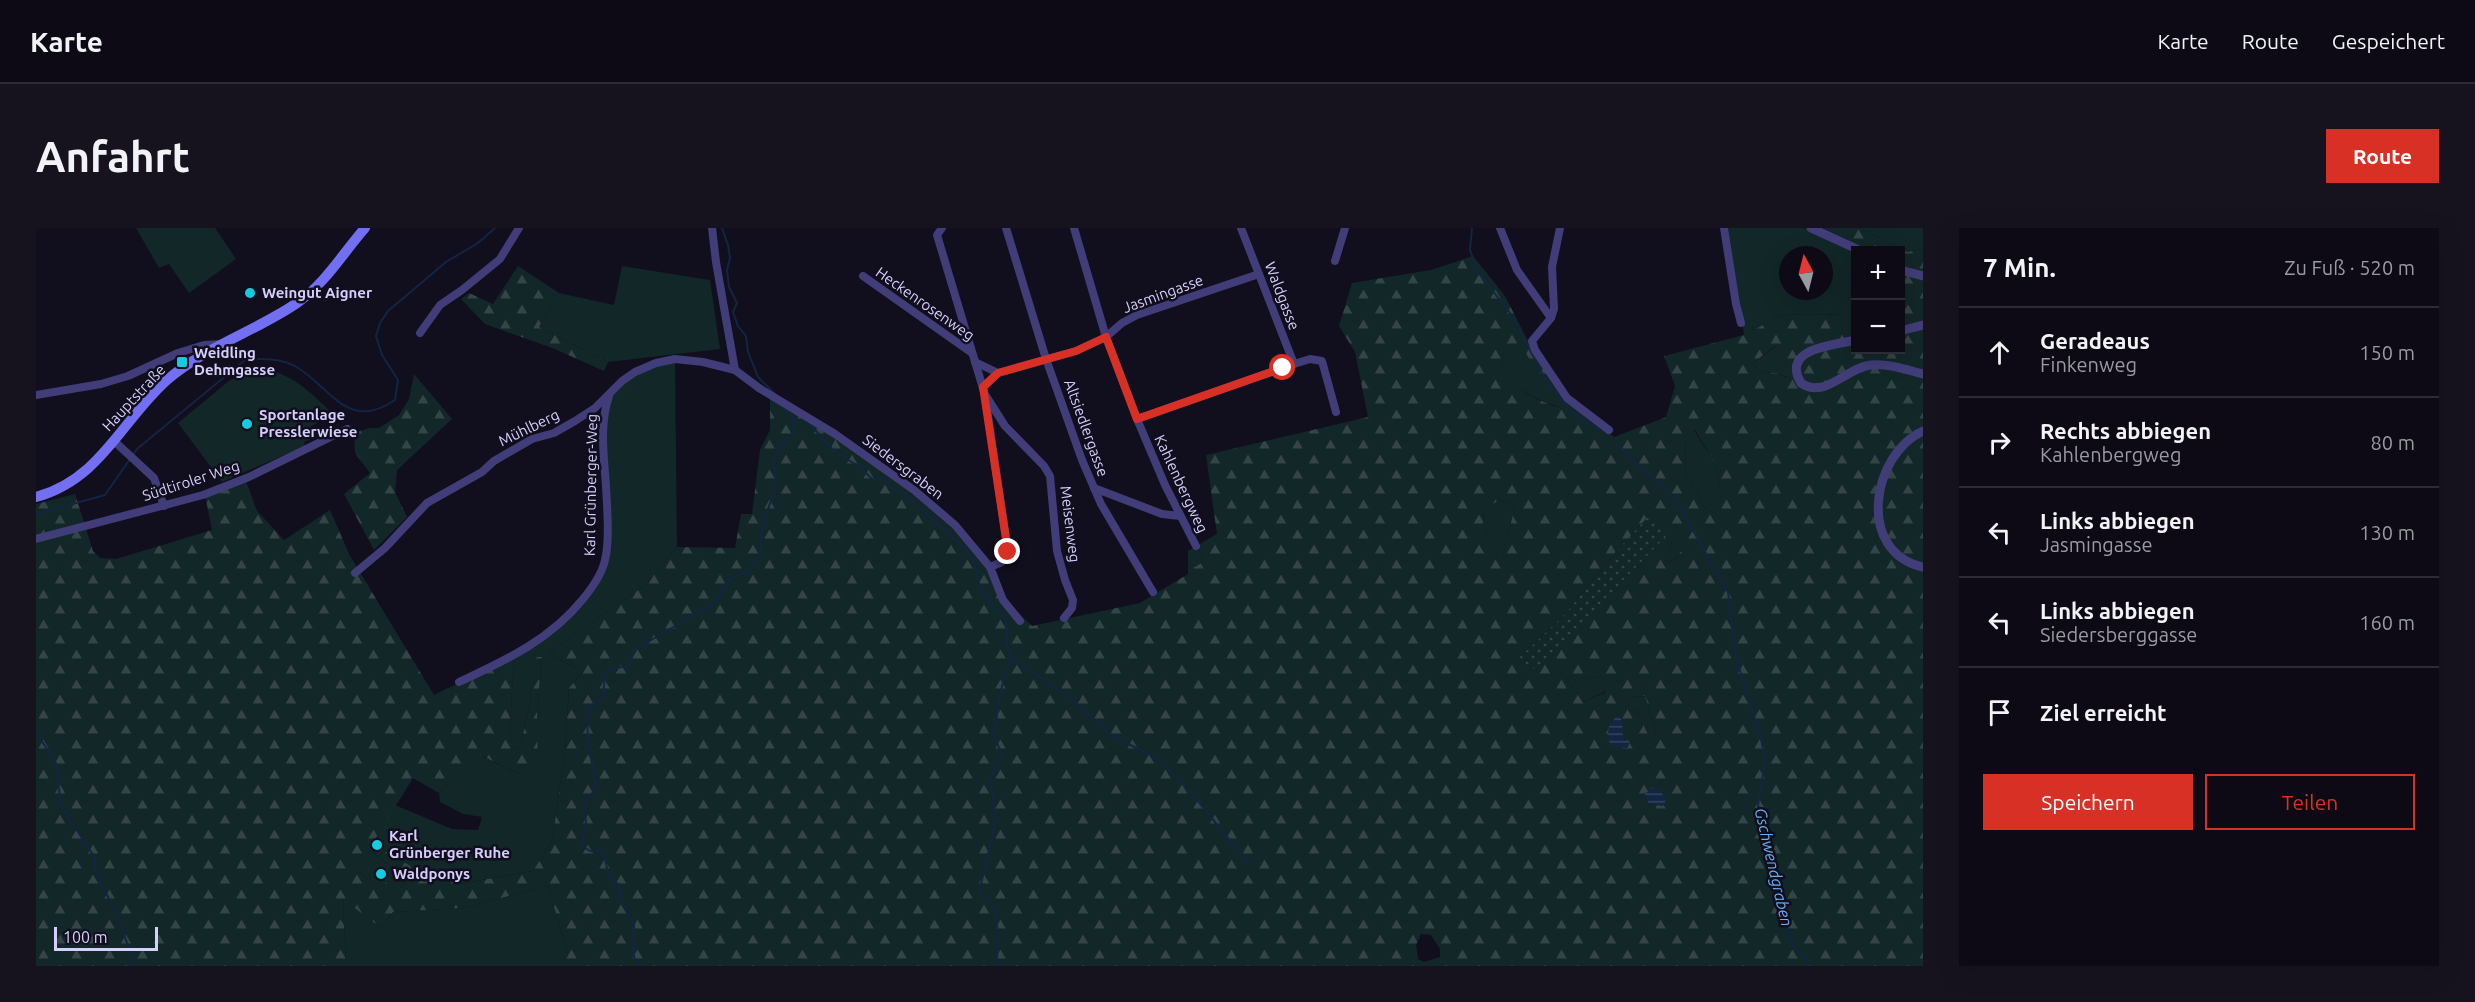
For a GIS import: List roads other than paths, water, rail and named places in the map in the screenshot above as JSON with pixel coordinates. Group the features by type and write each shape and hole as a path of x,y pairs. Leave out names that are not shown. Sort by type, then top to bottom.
{"main road":[{"name":"Hauptstraße","path":"36,497 60,489 76,479 114,441 167,381 185,367 307,295 365,228"}],"street":[{"path":"420,333 440,305 500,259 519,228"},
{"path":"712,228 735,370"},
{"path":"942,228 937,235 984,391 1008,552 1002,562 990,567"},
{"name":"Altsiedlergasse","path":"1006,228 1046,359 1082,460 1101,504 1153,592"},
{"name":"Kahlenbergweg","path":"1074,228 1106,337 1137,419 1180,516 1196,546"},
{"name":"Waldgasse","path":"1241,228 1294,364"},
{"path":"1335,261 1345,228"},
{"path":"1500,228 1517,270 1551,318"},
{"path":"1560,228 1552,267 1554,309 1551,318 1532,342 1534,350 1567,398 1609,430"},
{"path":"1724,228 1741,323"},
{"path":"1811,228 1851,246"},
{"path":"1905,271 1923,276"},
{"name":"Jasmingasse","path":"984,391 998,373 1076,351 1106,337 1122,323 1137,315 1258,274"},
{"name":"Heckenrosenweg","path":"863,276 972,353"},
{"path":"1905,330 1923,325"},
{"path":"1851,341 1815,349 1804,354 1798,361 1796,370 1802,383 1809,388 1820,388 1855,369 1873,364 1923,374"},
{"path":"36,395 101,384 128,376 169,357 204,345 216,343 224,345"},
{"name":"Mühlberg","path":"355,573 385,548 426,503 482,472 494,461 532,439 554,433 575,421 595,408 622,381 635,372 656,363 675,359 703,362 735,370"},
{"path":"1137,419 1310,359 1322,361 1336,412"},
{"path":"975,362 998,373"},
{"name":"Siedersgraben","path":"735,370 775,398 835,434 914,490 955,525 990,567 1003,600 1020,621"},
{"name":"Meisenweg","path":"984,391 1005,426 1044,466 1050,476 1057,551 1073,600 1072,608 1064,618"},
{"name":"Karl Grünberger-Weg","path":"459,682 514,656 543,638 571,614 599,574 606,557 606,487 602,454 605,408 610,394"},
{"name":"Südtiroler Weg","path":"36,539 203,495 249,477 347,429"},
{"path":"1923,431 1905,442 1889,462 1881,483 1879,506 1882,533 1891,548 1906,561 1923,567"},
{"path":"114,441 154,478 165,506"},
{"path":"1094,488 1162,514 1180,516"}],"water":[{"path":"1617,715 1622,720 1623,739 1630,742 1627,749 1612,746 1607,739 1609,727"},
{"path":"1651,787 1660,790 1666,800 1663,806 1649,804 1645,795"}],"waterway":[{"path":"36,514 105,495 137,449 245,360 271,359 295,366 340,403 351,409 364,411 378,409 395,400 398,380 382,355 376,336 380,323 388,311 446,262 478,243 495,228"},
{"name":"Siedersgraben","path":"722,228 730,258 727,270 729,287 737,303 733,312 738,326 746,336 748,352 758,377 778,397"},
{"name":"Gschwendgraben","path":"1472,228 1470,250 1478,272 1513,317 1545,379 1571,412 1599,429"},
{"name":"Siedersgraben","path":"782,404 796,420"},
{"path":"641,966 634,957 634,924 621,900 618,884 609,877 603,850 590,851 581,845 586,828 585,802 597,787 589,745 589,712 593,704 603,697 605,675 610,669 629,666 634,650 718,601 722,589 729,580 750,571 760,555 762,528 776,485 774,463 777,450 794,435 794,419"},
{"name":"Siedersgraben","path":"809,423 835,452 860,467 873,480 883,478 894,491 901,491 965,548 974,562 981,591 993,608 1003,614 1007,624 1010,657 1001,690 994,734 1002,756 990,779 996,820 979,893 994,906 999,940 996,966"},
{"name":"Gschwendgraben","path":"1617,445 1675,499 1728,592 1736,658 1761,738 1765,761 1758,805 1773,877 1793,946 1806,959 1808,966"},
{"path":"1010,657 1067,695 1112,736 1159,759 1193,795 1249,864"},
{"path":"36,732 56,763 61,806 95,858 95,871 118,917 135,966"}],"place":[{"name":"Weingut Aigner","path":"250,293"},
{"name":"Weidling Dehmgasse","path":"182,362"},
{"name":"Sportanlage Presslerwiese","path":"247,424"},
{"name":"Karl Grünberger Ruhe","path":"377,845"},
{"name":"Waldponys","path":"381,874"}]}
